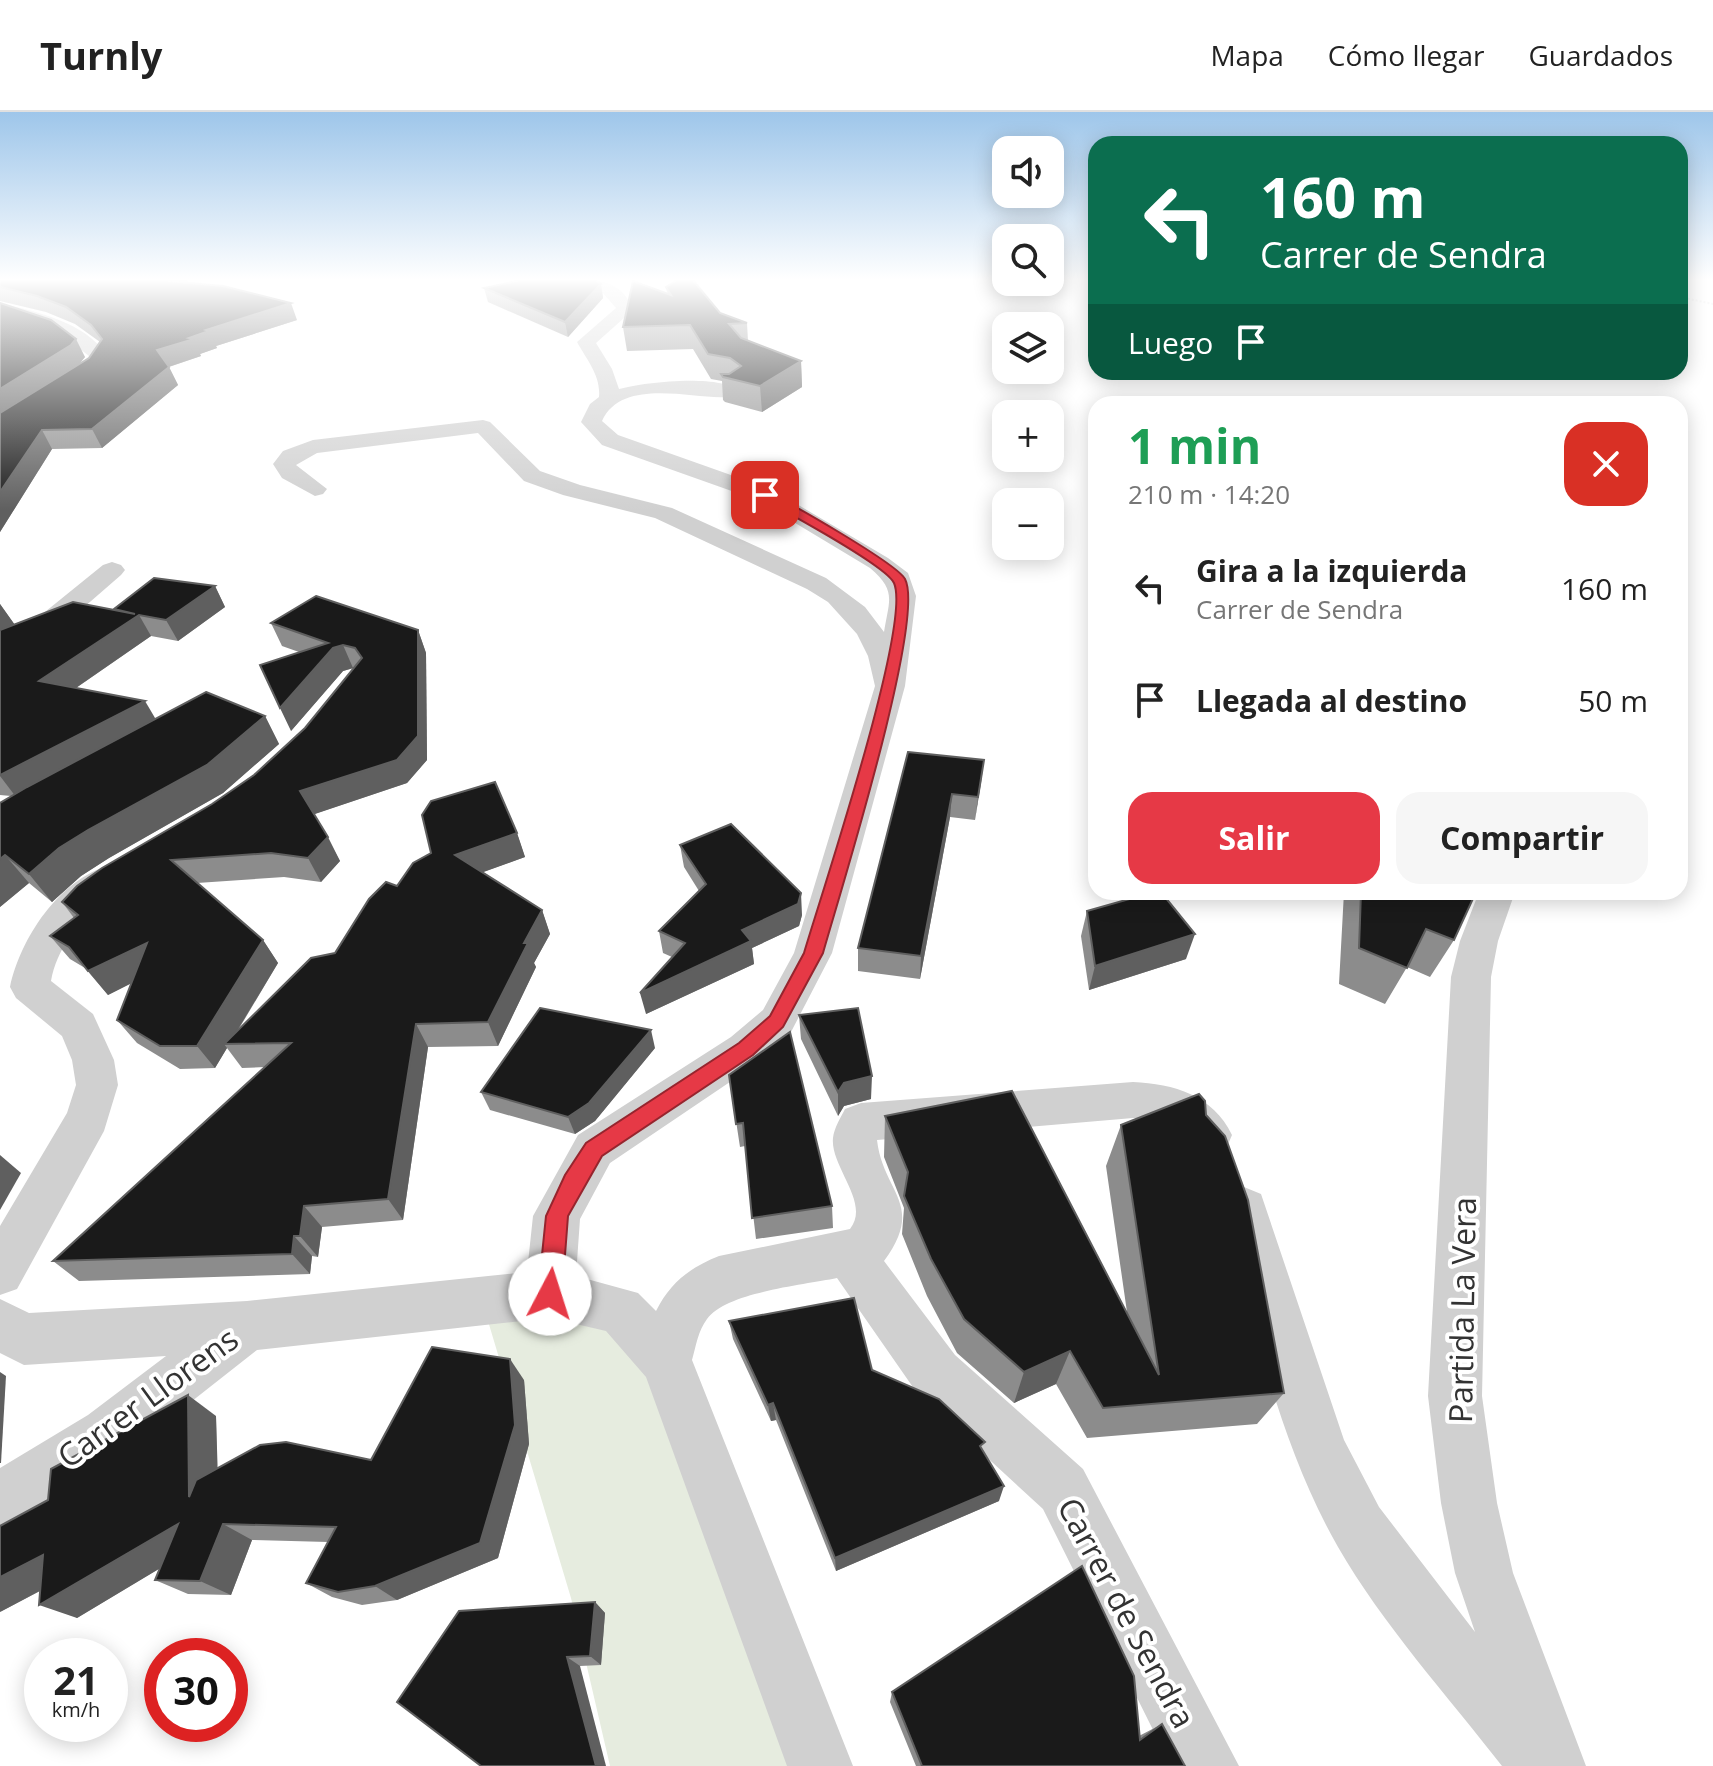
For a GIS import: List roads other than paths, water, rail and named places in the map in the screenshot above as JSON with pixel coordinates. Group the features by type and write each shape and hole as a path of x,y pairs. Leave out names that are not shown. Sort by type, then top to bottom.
{"street":[{"path":"0,427 89,369 99,356"},
{"path":"550,1294 557,1216 573,1182 594,1149 746,1049 777,1021 796,989 813,953 890,686 903,596 899,579 879,563 765,495 610,440 591,422 592,414 611,391 593,356"},
{"path":"609,397 689,385 730,392"},
{"path":"315,489 290,473 284,464 299,452 313,447 483,426 532,476 675,518 825,586 851,607 876,639 885,660 890,686"},
{"path":"0,647 50,622 112,570"},
{"path":"0,1272 88,1118 97,1085 93,1060 79,1026 30,987 32,966 46,936 90,892 137,862"},
{"name":"Partida La Vera","path":"1494,900 1479,941 1471,977 1455,1396 1469,1503 1484,1573 1556,1766"},
{"path":"666,1360 675,1326 691,1299 719,1280 864,1249 876,1239 881,1224 879,1208 854,1144 855,1128 861,1122 1133,1100 1163,1101 1189,1112 1205,1128 1221,1152 1239,1194 1320,1451 1359,1527 1401,1587 1543,1766"},
{"name":"Carrer de Sendra","path":"848,1253 936,1374 1063,1489 1206,1766"},
{"path":"247,1326 550,1294 620,1310 666,1360 820,1766"},
{"name":"Carrer Llorens","path":"0,1324 24,1339 247,1326"},
{"name":"Carrer Llorens","path":"0,1500 107,1434 247,1326"}]}
